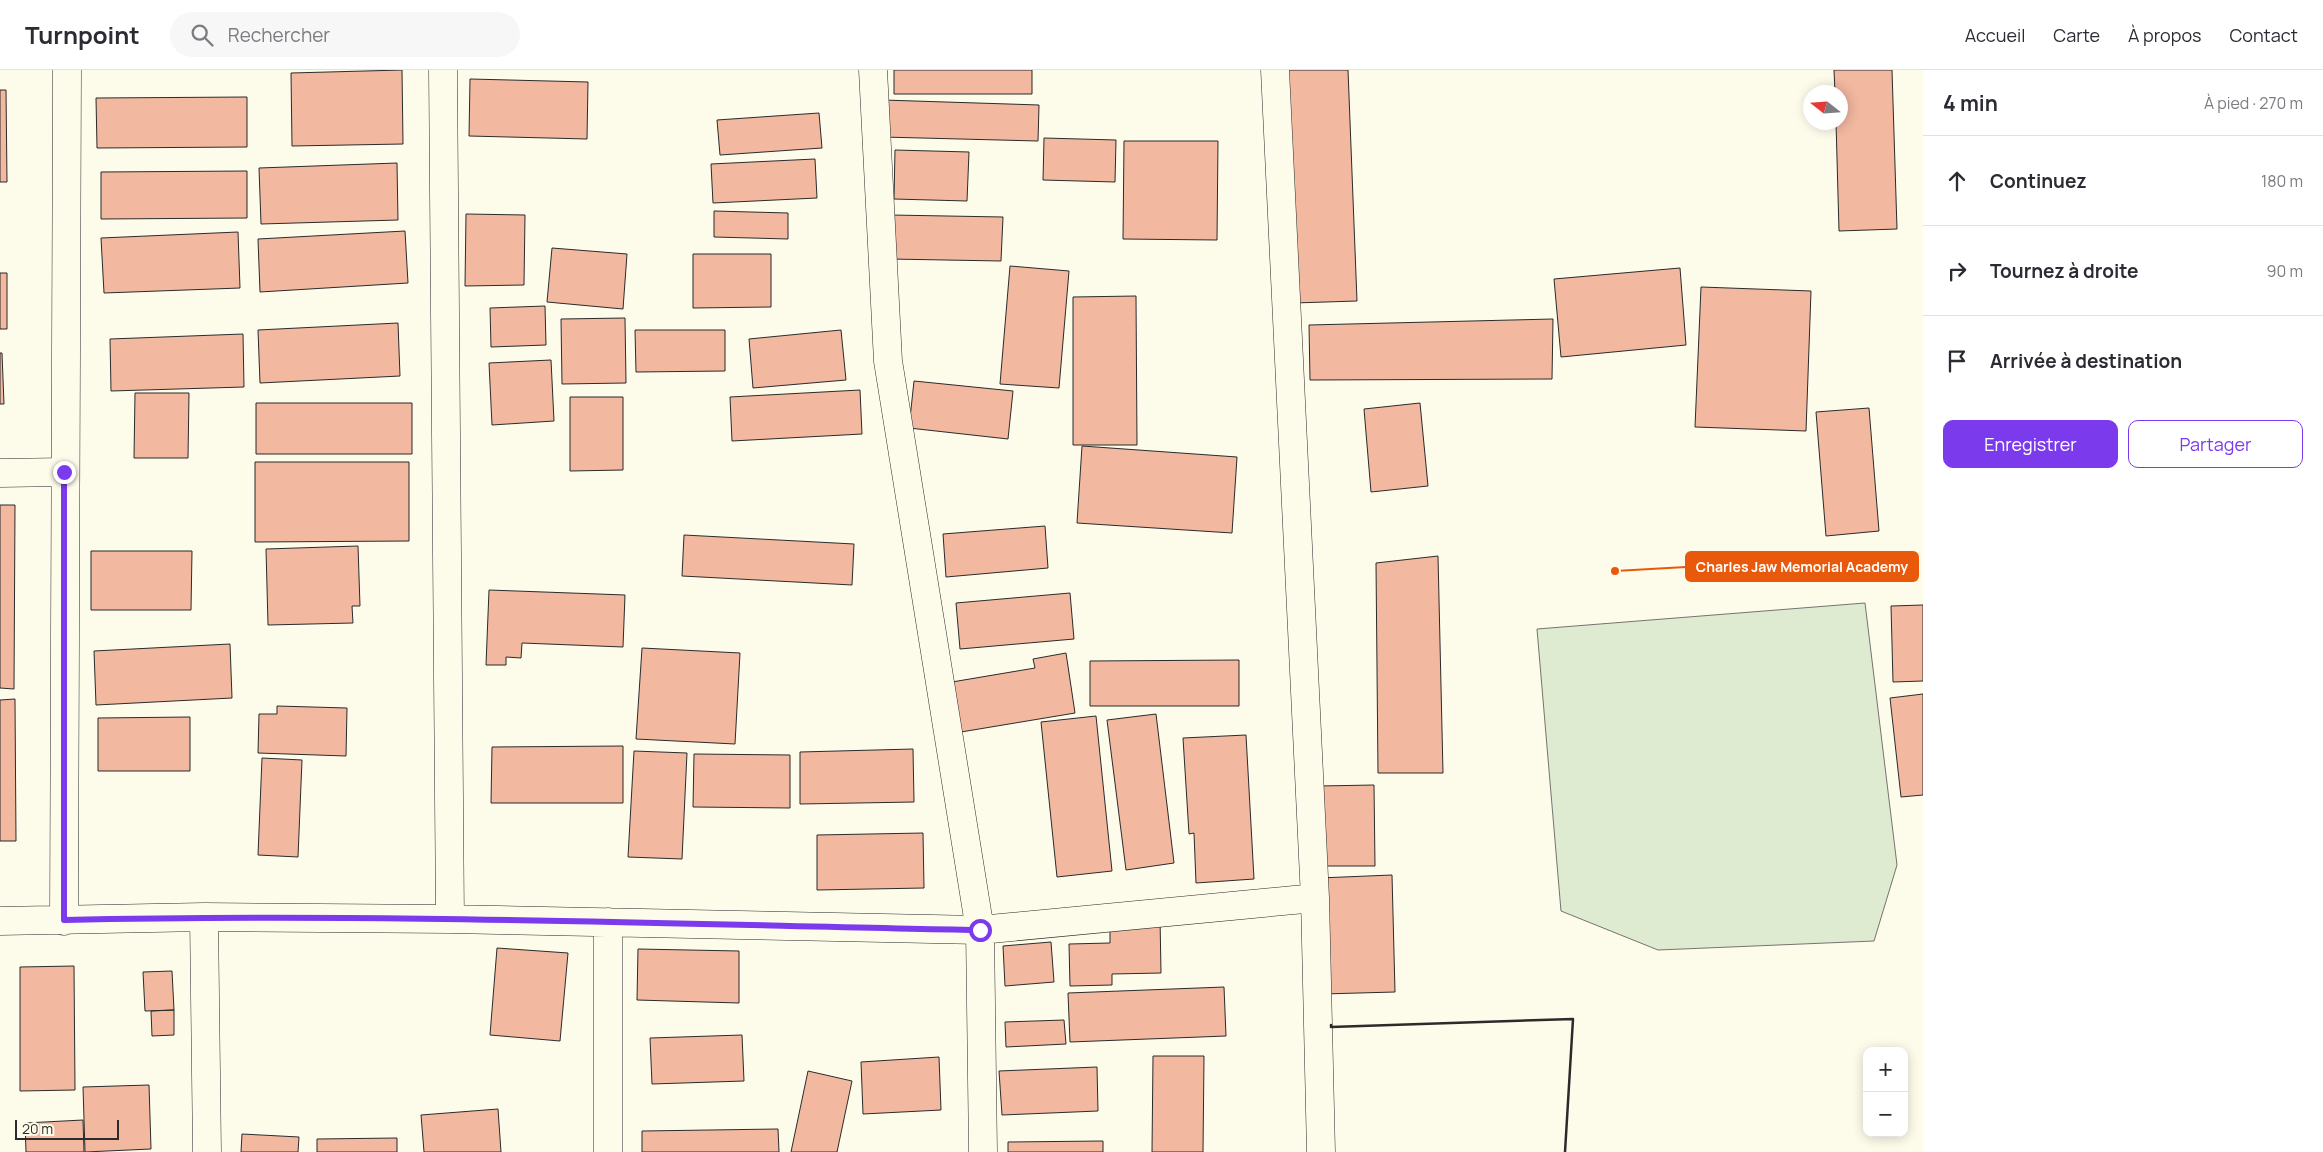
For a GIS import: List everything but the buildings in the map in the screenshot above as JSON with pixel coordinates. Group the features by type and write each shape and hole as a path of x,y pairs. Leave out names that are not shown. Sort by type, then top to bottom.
{"street":[{"path":"64,920 64,472 67,70"},
{"path":"443,70 450,919"},
{"path":"873,70 888,362 980,930 983,1152"},
{"path":"1275,70 1315,898 1321,1152"},
{"path":"0,473 64,472"},
{"path":"0,920 204,917 450,919 980,930 1315,898"},
{"path":"204,917 207,1152"},
{"path":"608,922 608,1152"}],"green space":[{"path":"1865,603 1897,865 1874,941 1658,950 1561,911 1537,629"}],"wall":[{"path":"1331,1025 1331,1027 1573,1019 1565,1152"}],"place":[{"name":"Charles Jaw Memorial Academy","path":"1615,571"}],"route":[{"path":"64,472 64,920 204,917 450,919 980,930"}]}
